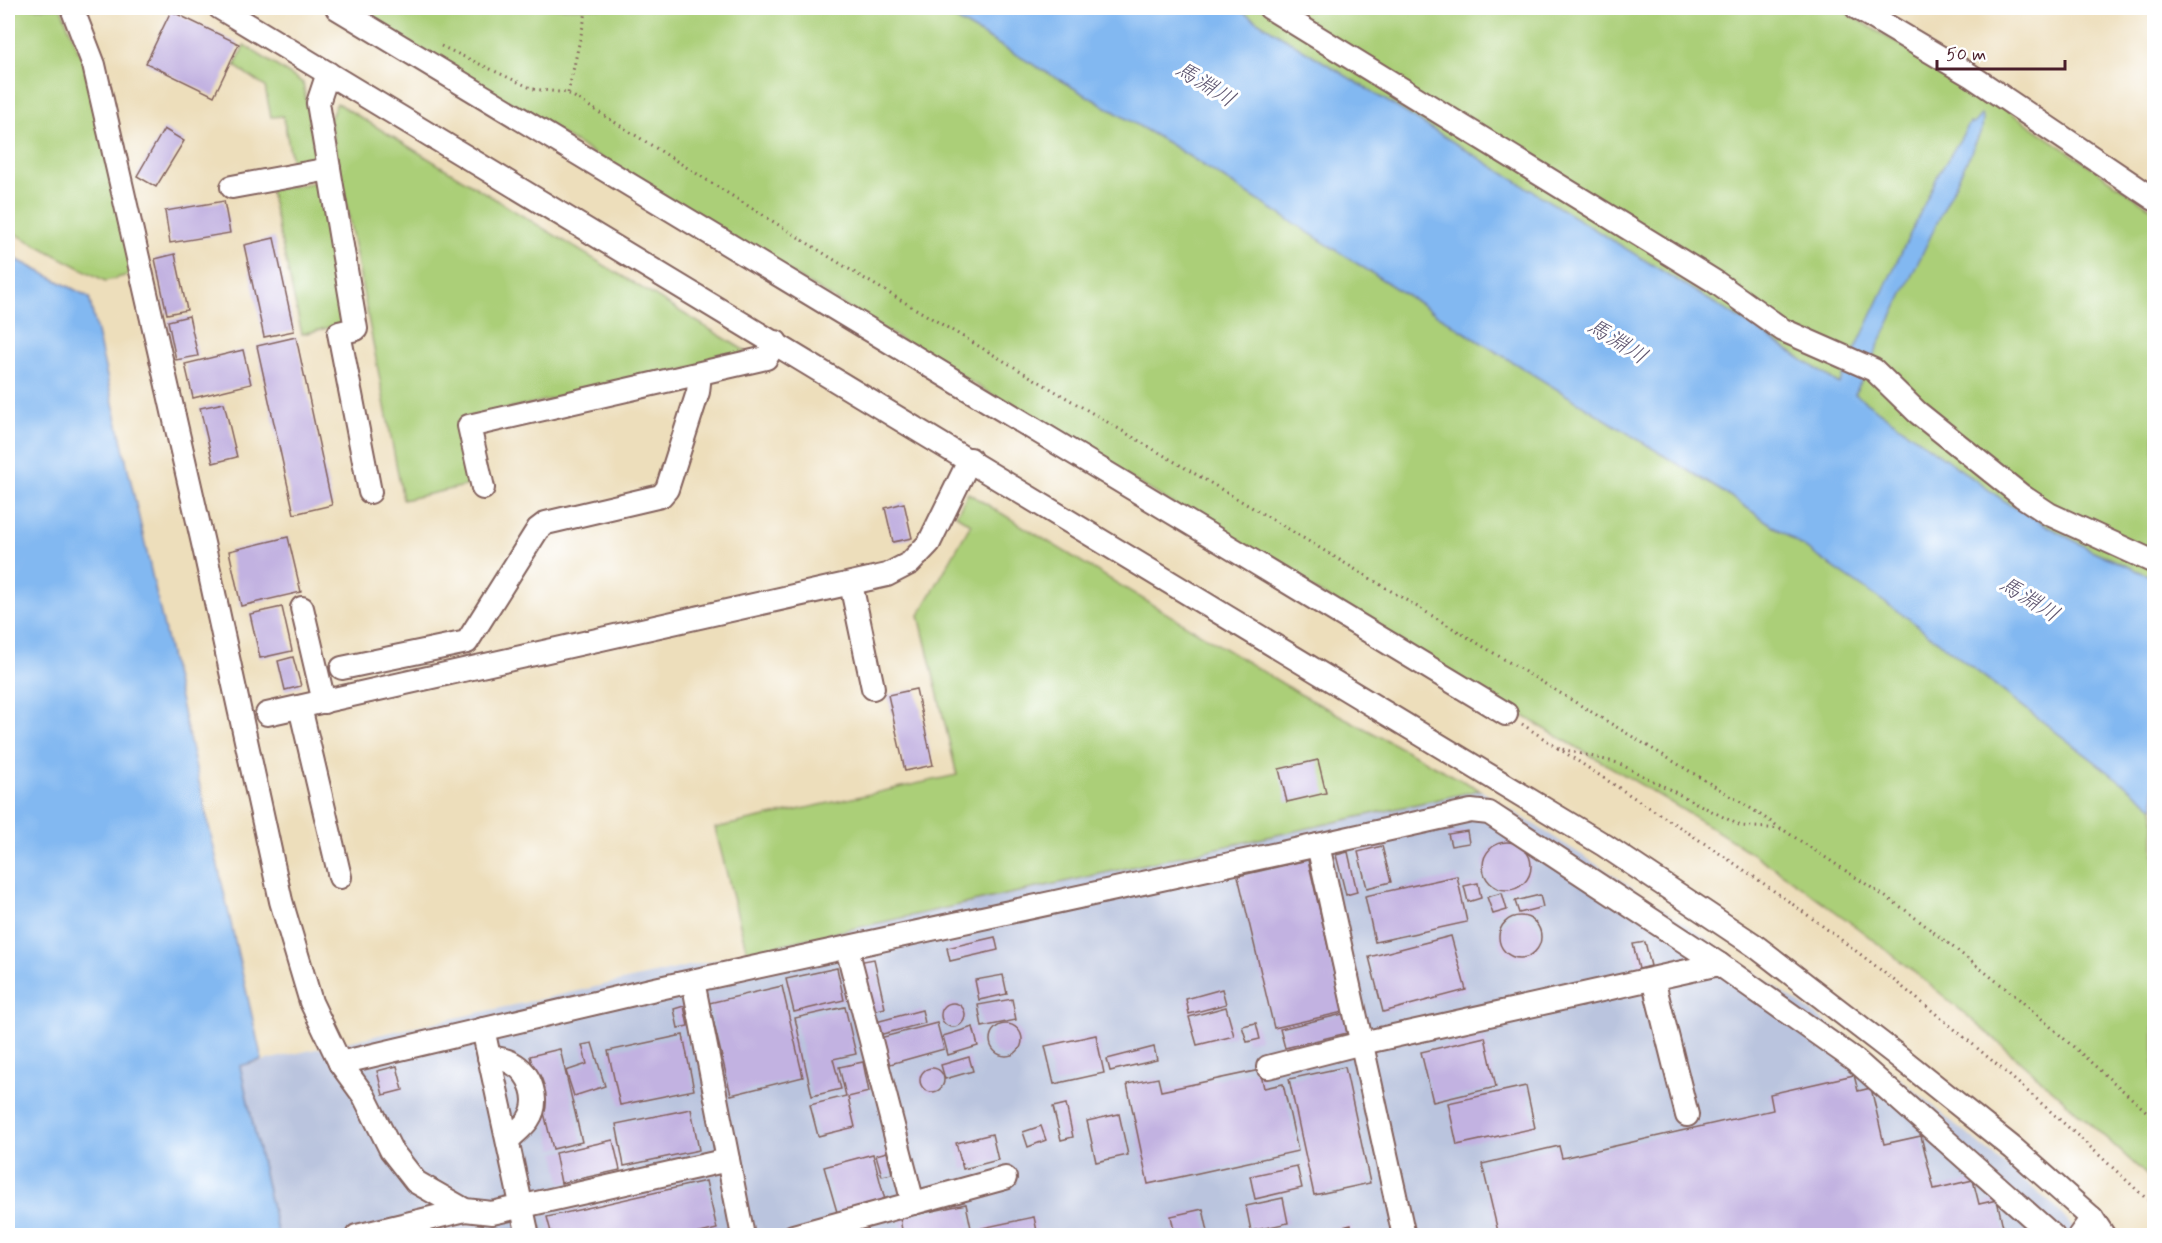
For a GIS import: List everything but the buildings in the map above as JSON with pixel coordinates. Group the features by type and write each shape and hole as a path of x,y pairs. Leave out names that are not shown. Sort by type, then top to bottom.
{"street":[{"path":"72,8 94,65 205,552 280,901 311,1002 340,1063 364,1096 391,1150 416,1182 465,1210"},
{"path":"220,8 1594,838 1754,945 2014,1149 2091,1230"},
{"path":"337,8 1506,714"},
{"path":"1270,8 1714,281 1783,330 1874,369 1917,412 2022,496 2049,514 2154,562"},
{"path":"1857,8 1970,75 2154,199"},
{"path":"328,73 318,103 356,329 339,333 370,492"},
{"path":"232,186 329,169"},
{"path":"483,488 469,426 766,358 776,342"},
{"path":"342,668 467,642 538,529 546,523 660,495 667,489 698,392 700,374"},
{"path":"267,714 887,575 910,563 928,543 970,459"},
{"path":"850,584 873,688"},
{"path":"302,608 324,702"},
{"path":"300,707 340,878"},
{"path":"340,1063 693,981 1471,811 1489,813 1719,964 1855,1060 2052,1236"},
{"path":"1318,845 1404,1236"},
{"path":"847,948 913,1203"},
{"path":"1268,1067 1362,1043 1719,964"},
{"path":"1653,979 1687,1115"},
{"path":"693,981 743,1236"},
{"path":"483,1029 528,1236"},
{"path":"489,1057 510,1062 523,1070 532,1088 535,1105 528,1120 508,1140"},
{"path":"357,1236 465,1210 492,1213 728,1160"},
{"path":"793,1236 1005,1178"}],"path":[{"path":"568,93 587,8"},
{"path":"437,44 533,89 568,93 860,276 1561,693 1783,830 1904,909 2018,998 2154,1118"},
{"path":"1506,714 1774,890 1927,1005 2059,1115 2154,1206"},
{"path":"1558,748 1618,763 1741,826 1783,830"}],"shaded area":[{"path":"1480,790 1629,885 1863,1048 2054,1206 2080,1235 278,1235 240,1066"}],"green space":[{"path":"8,8 61,8 85,67 133,274 105,281 8,230"},
{"path":"353,8 936,8 1170,144 1469,335 1728,495 1909,619 2154,807 2154,1182 1974,1021 1880,945 1755,855"},
{"path":"1236,8 1838,8 1990,98 2154,210 2154,578 2091,550 2010,505 1855,394 1756,329"},
{"path":"244,45 303,83 317,165 293,167 283,116 271,117 265,87 235,66"},
{"path":"337,103 752,355 461,419 474,484 403,500 330,119"},
{"path":"317,182 322,188 345,317 343,324 302,334 270,190"},
{"path":"968,493 1300,694 1480,790 747,952 715,828 957,775 919,615 971,524 956,515"}],"water":[{"name":"馬淵川","path":"936,8 1236,8 1756,329 1839,384 1938,175 1970,123 1973,124 1981,115 1982,129 1855,394 2010,505 2091,550 2154,578 2154,807 1909,619 1728,495 1469,335 1170,144"},
{"path":"8,255 89,297 262,1060 240,1066 278,1235 8,1235"}]}
